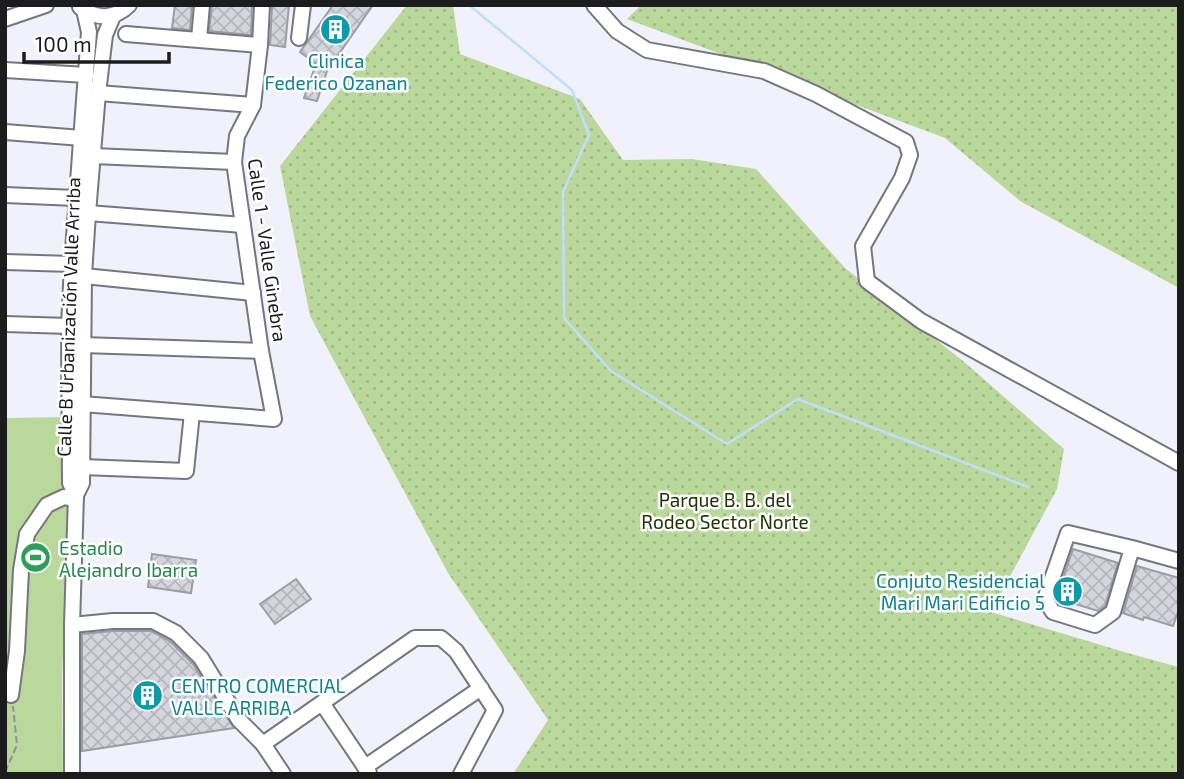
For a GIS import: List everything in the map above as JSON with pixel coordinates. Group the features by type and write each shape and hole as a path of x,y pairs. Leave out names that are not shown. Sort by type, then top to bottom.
{"street":[{"path":"5,19 46,5"},
{"path":"81,7 96,15 113,16 129,5"},
{"path":"199,39 202,5"},
{"name":"Calle 1 - Valle Ginebra","path":"191,413 274,419 261,351 234,162 237,136 253,105 262,5"},
{"path":"299,38 303,5"},
{"path":"594,5 617,31 647,50 764,71 816,94 906,142 910,156 901,178 863,246 867,281 921,321 1179,463"},
{"name":"Calle B Urbanización Valle Arriba","path":"76,497 70,483 69,326 89,32 81,7"},
{"name":"Calle B Urbanización Valle Arriba","path":"72,774 72,625 76,497 82,483 84,276 98,93 105,34 113,16"},
{"path":"126,34 260,45"},
{"path":"5,70 86,75"},
{"path":"98,93 253,105"},
{"path":"5,132 82,138"},
{"path":"93,156 234,162"},
{"path":"5,195 76,198"},
{"path":"88,213 243,225"},
{"path":"5,262 72,264"},
{"path":"84,276 253,293"},
{"path":"5,324 69,326"},
{"path":"83,345 261,351"},
{"path":"82,404 191,413 186,471 82,467"},
{"path":"11,695 18,640 21,570 27,534 47,505 64,497 76,497"},
{"path":"1132,548 1113,612 1095,625 1053,612 1045,599 1068,533 1132,548 1179,561"},
{"path":"72,625 153,621 176,633 201,658 239,720 263,744 283,774"},
{"path":"263,744 415,638 441,638 456,651 495,710 461,774"},
{"path":"322,703 368,770 481,688"}],"path":[{"path":"5,772 17,745 11,695"}],"green space":[{"name":"Parque B. B. del Rodeo Sector Norte","path":"407,5 453,5 460,54 580,99 623,160 692,159 756,169 845,268 963,361 1064,449 1057,489 991,612 1179,667 1179,774 513,774 548,720 448,573 310,316 280,166"},
{"path":"641,5 1179,5 1179,288 1020,201 945,138 627,19"},
{"name":"Estadio Alejandro Ibarra","path":"70,417 62,677 63,774 5,774 5,418"}],"building":[{"path":"175,5 192,5 190,30 172,28"},
{"path":"212,5 252,5 251,35 209,31"},
{"path":"272,5 289,5 285,47 270,45"},
{"name":"Clinica Federico Ozanan","path":"333,5 373,5 327,71 317,101 304,98 316,64 300,52"},
{"path":"1073,549 1118,563 1105,606 1098,611 1056,598"},
{"path":"152,554 196,560 191,593 148,587"},
{"path":"1137,566 1179,578 1179,609 1173,626 1123,613"},
{"path":"296,579 311,599 275,624 260,604"},
{"name":"CENTRO COMERCIAL VALLE ARRIBA","path":"151,631 170,641 193,664 234,728 82,751 82,634"}],"waterway":[{"path":"469,5 572,90 589,135 563,192 564,318 611,371 727,444 798,399 1028,487"}],"place":[{"name":"Clinica Federico Ozanan","path":"336,29"},
{"name":"Estadio Alejandro Ibarra","path":"36,558"},
{"name":"Conjuto Residencial Mari Mari Edificio 5","path":"1068,591"},
{"name":"CENTRO COMERCIAL VALLE ARRIBA","path":"148,696"}]}
